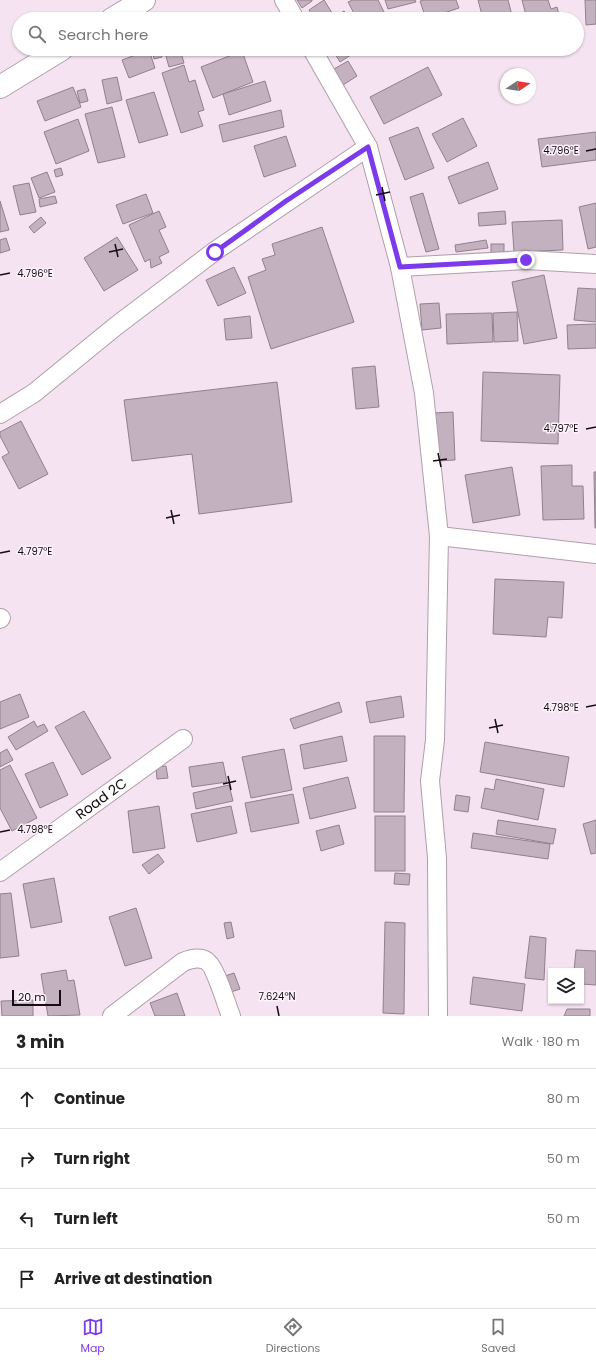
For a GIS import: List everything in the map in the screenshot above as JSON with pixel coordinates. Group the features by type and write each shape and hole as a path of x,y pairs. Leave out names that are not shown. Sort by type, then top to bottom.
{"street":[{"path":"124,12 144,0"},
{"path":"284,0 291,12"},
{"path":"0,87 51,56"},
{"path":"316,56 368,147 400,267 424,393 439,536 435,740 430,781 437,858 438,1016"},
{"path":"0,414 34,393 116,326 215,252 286,201 368,147"},
{"path":"400,267 526,260 596,264"},
{"path":"439,536 596,554"},
{"name":"Road 2C","path":"0,872 183,738"},
{"path":"112,1016 183,962 197,959 206,960 212,968 231,1016"}],"building":[{"path":"297,0 312,0 312,1 302,8"},
{"path":"324,0 332,12 310,12 309,10"},
{"path":"353,0 378,0 384,12 353,12 348,2"},
{"path":"385,0 415,0 416,2 388,9"},
{"path":"456,0 459,8 447,12 424,12 420,1"},
{"path":"478,0 508,0 511,12 481,12"},
{"path":"522,0 548,0 551,9 557,7 558,12 525,12"},
{"path":"585,0 596,0 596,24 586,25"},
{"path":"133,56 151,56 155,68 129,78 122,60"},
{"path":"153,56 162,56 162,57 154,59"},
{"path":"166,56 182,56 184,63 169,67"},
{"path":"229,56 244,56 253,82 213,98 201,67"},
{"path":"336,56 349,56 340,62"},
{"path":"348,61 357,76 343,85 334,69"},
{"path":"184,65 189,82 195,80 204,110 198,112 203,126 181,133 162,73"},
{"path":"428,67 442,95 384,124 370,97"},
{"path":"117,77 122,100 107,104 102,80"},
{"path":"265,81 271,101 229,115 223,94"},
{"path":"73,87 81,107 45,121 37,101"},
{"path":"85,89 88,101 80,103 77,91"},
{"path":"154,92 168,135 139,143 126,100"},
{"path":"112,107 125,157 98,163 85,114"},
{"path":"281,110 284,127 223,142 219,125"},
{"path":"463,118 477,146 447,162 432,134"},
{"path":"78,119 89,151 56,164 44,132"},
{"path":"418,127 434,168 405,180 389,138"},
{"path":"596,132 596,160 542,167 538,139"},
{"path":"286,136 296,166 264,177 254,146"},
{"path":"488,162 498,189 459,204 448,177"},
{"path":"61,168 63,175 56,177 54,170"},
{"path":"47,172 55,192 39,198 31,178"},
{"path":"29,183 36,212 20,215 13,186"},
{"path":"423,193 439,249 426,252 410,197"},
{"path":"146,194 153,213 123,224 116,205"},
{"path":"55,196 57,203 40,207 39,199"},
{"path":"0,201 9,230 0,232"},
{"path":"596,203 596,247 588,249 579,207"},
{"path":"159,211 166,227 159,230 169,252 159,257 162,263 151,268 150,259 145,262 129,225"},
{"path":"505,211 506,224 479,226 478,213"},
{"path":"41,217 46,223 34,233 29,227"},
{"path":"562,220 563,250 514,252 512,222"},
{"path":"322,227 354,322 271,349 248,277 266,270 262,259 275,255 272,244"},
{"path":"117,237 138,270 104,291 84,258"},
{"path":"6,238 10,250 0,253 0,240"},
{"path":"486,240 488,248 456,252 455,245"},
{"path":"491,244 504,244 504,257 491,257"},
{"path":"234,267 246,293 218,306 206,280"},
{"path":"544,275 557,338 524,344 512,282"},
{"path":"578,288 596,289 596,322 574,320"},
{"path":"439,303 441,328 422,330 420,304"},
{"path":"517,312 518,341 494,342 493,313"},
{"path":"492,313 493,342 447,344 446,314"},
{"path":"250,316 252,338 226,340 224,319"},
{"path":"596,324 596,348 568,349 567,325"},
{"path":"375,366 379,407 356,409 352,368"},
{"path":"483,372 560,375 558,444 481,441"},
{"path":"277,382 292,502 199,514 192,454 132,461 124,400"},
{"path":"453,412 455,460 437,461 434,413"},
{"path":"21,421 48,474 19,489 2,457 9,453 0,436 0,432"},
{"path":"572,465 572,486 583,486 584,519 543,520 541,466"},
{"path":"512,467 520,515 473,523 465,475"},
{"path":"594,472 596,472 596,528 595,528"},
{"path":"495,579 564,582 562,618 548,617 546,637 493,634"},
{"path":"20,694 29,717 0,729 0,702"},
{"path":"401,696 404,717 370,723 366,702"},
{"path":"339,702 342,712 294,729 290,719"},
{"path":"84,711 111,758 82,775 55,727"},
{"path":"34,721 37,727 44,724 48,731 16,750 8,737"},
{"path":"342,736 347,761 304,769 300,745"},
{"path":"374,736 405,736 404,812 374,812"},
{"path":"485,742 569,757 564,787 480,772"},
{"path":"7,749 13,760 0,767 0,753"},
{"path":"284,749 292,790 251,798 242,757"},
{"path":"53,762 68,795 40,808 25,774"},
{"path":"223,762 227,782 192,787 189,767"},
{"path":"10,765 37,818 12,831 0,808 0,770"},
{"path":"166,766 168,778 157,779 156,767"},
{"path":"348,777 356,808 310,819 303,788"},
{"path":"496,779 544,789 538,820 481,808 485,788 494,790"},
{"path":"229,785 233,801 196,809 193,793"},
{"path":"293,794 299,823 251,832 245,803"},
{"path":"456,795 470,797 468,812 454,810"},
{"path":"159,806 165,848 133,853 128,811"},
{"path":"231,806 237,833 197,842 191,814"},
{"path":"375,816 405,816 405,871 375,871"},
{"path":"498,820 556,829 553,844 496,834"},
{"path":"596,820 596,853 591,854 583,824"},
{"path":"339,825 344,844 321,851 316,831"},
{"path":"473,833 550,844 548,859 471,848"},
{"path":"158,854 164,862 149,874 142,865"},
{"path":"395,873 410,874 409,885 394,884"},
{"path":"54,878 62,922 31,928 23,884"},
{"path":"11,893 19,956 0,958 0,894"},
{"path":"136,908 152,958 125,966 109,917"},
{"path":"231,922 234,937 227,939 224,923"},
{"path":"385,922 405,923 404,1014 383,1013"},
{"path":"530,936 546,938 544,980 525,978"},
{"path":"576,950 596,951 596,985 584,984 584,968 574,968"},
{"path":"66,970 68,981 74,980 80,1015 48,1016 41,974"},
{"path":"234,973 240,989 231,992 225,976"},
{"path":"473,977 525,984 522,1011 470,1004"},
{"path":"177,993 185,1016 155,1016 150,1003"},
{"path":"33,1000 33,1016 2,1016 1,1001"},
{"path":"567,1009 590,1009 590,1016 564,1016"}],"route":[{"path":"215,252 286,201 368,147 400,267 526,260"}]}
